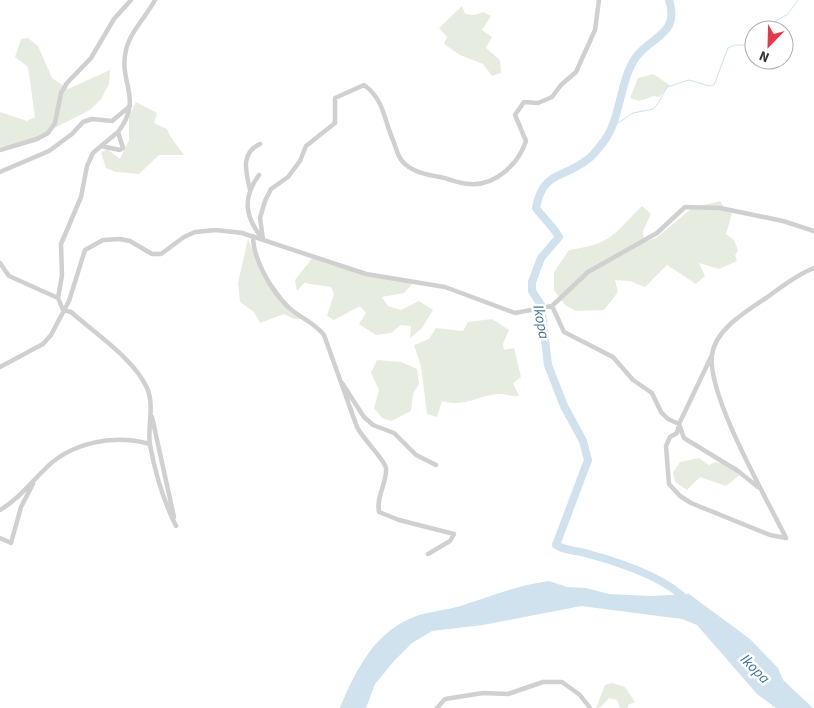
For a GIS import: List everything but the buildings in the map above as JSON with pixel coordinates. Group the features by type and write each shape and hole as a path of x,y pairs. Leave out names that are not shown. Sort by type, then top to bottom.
{"street":[{"path":"0,150 37,139 48,133 55,123 61,93 67,83 91,58 114,18 131,0"},
{"path":"63,310 58,298 62,275 61,244 81,197 87,166 93,154 118,132 127,121 131,105 125,51 132,33 147,17 155,0"},
{"path":"263,239 260,218 265,201 272,189 288,177 300,160 306,146 334,123 335,98 364,84 372,90 382,106 388,132 403,162 423,174 470,184 496,177 513,166 522,153 526,141 515,115 524,102 538,103 552,97 561,85 576,72 595,30 599,0"},
{"path":"0,172 49,151 72,134 83,122 92,120 112,121 131,105"},
{"path":"101,146 120,150 123,148 118,132"},
{"path":"260,144 252,148 246,158 250,191 248,217 263,239"},
{"path":"250,191 259,175"},
{"path":"0,367 43,344 51,335 69,301 85,250 103,240 130,241 152,254 161,254 168,251 184,237 195,232 216,230 253,236 276,246 329,260 366,274 445,287 515,314 552,306 588,272 657,233 685,207 720,208 783,221 814,231"},
{"path":"253,236 254,248 258,258 275,290 287,306 318,327 324,335 362,438 379,456 386,469 380,491 379,512 399,520 454,534 450,541 428,554"},
{"path":"0,263 9,276 58,298"},
{"path":"712,355 718,394 759,488 786,538 755,530 691,503 680,496 669,484 666,446 670,437 677,433 679,424 712,355 725,331 762,301 814,268"},
{"path":"552,306 564,332 614,357 632,380 652,393 661,412 668,419 679,424 684,438 738,471 759,488"},
{"path":"63,310 71,312 133,366 148,389 150,407 176,526 168,511 150,444 150,407"},
{"path":"340,380 348,388 364,418 373,425 394,433 416,454 436,465"},
{"path":"0,510 14,502 38,476 61,456 83,444 119,438 150,444"},
{"path":"0,538 11,544 21,507 38,476"},
{"path":"437,708 445,698 483,693 508,694 543,682 562,682 580,695 590,708"}],"shaded area":[{"path":"462,6 465,14 474,15 483,12 491,16 482,30 492,37 486,48 500,60 501,73 492,76 483,64 460,55 444,44 447,37 439,28"},
{"path":"28,38 38,46 52,78 68,89 110,70 109,84 101,99 90,110 25,143 0,147 0,112 27,121 35,117 28,67 15,57 21,39"},
{"path":"653,74 670,85 659,97 654,96 639,101 630,98 638,78"},
{"path":"136,102 157,113 154,123 167,129 184,155 159,155 139,174 116,172 106,168 101,153 107,149 120,159 129,140 129,117"},
{"path":"720,201 725,209 732,213 726,234 734,240 738,250 735,256 737,261 719,269 699,263 705,276 696,284 667,265 645,287 630,281 615,280 618,292 604,310 576,311 565,305 554,290 554,272 569,250 584,248 604,241 618,231 642,206 651,214 643,231 644,242 656,238 692,208"},
{"path":"248,239 258,261 271,282 303,319 294,319 284,314 260,323 254,312 240,302 238,283"},
{"path":"313,257 358,274 414,282 404,293 382,297 388,306 401,310 419,301 433,310 422,328 410,338 411,326 401,325 391,333 376,335 359,324 366,313 360,306 334,320 327,316 334,294 331,287 304,283 297,291 295,280"},
{"path":"492,319 509,330 503,344 504,350 514,348 521,377 513,383 519,396 500,394 458,403 442,401 437,417 427,414 421,366 414,345 429,339 436,328 463,331 468,322"},
{"path":"377,360 401,362 417,369 419,384 413,394 411,411 391,421 382,418 374,408 379,390 371,373"},
{"path":"699,458 709,465 715,462 736,466 741,474 726,486 700,477 687,490 675,482 673,473 680,462"},
{"path":"612,683 625,687 635,702 628,705 628,708 620,708 617,700 609,698 601,707 596,708 605,685"}],"water":[{"path":"549,581 567,587 586,588 609,594 651,596 689,594 750,639 778,668 783,680 813,708 776,708 757,694 697,625 682,619 581,606 483,625 432,631 412,643 394,661 375,684 366,708 340,708 353,679 369,652 379,640 404,621 419,615 461,606 516,588"}],"waterway":[{"name":"Ikopa","path":"669,0 671,20 668,27 642,50 630,67 617,113 608,135 592,156 549,181 539,196 536,208 559,237 541,258 532,282 532,291 541,305 548,365 564,406 583,441 588,460 556,545 611,560 639,571 666,584 687,601"},
{"path":"778,20 788,14 798,0"},
{"path":"612,127 633,113 653,109 667,87 689,80 709,86 714,85 728,48 734,45 744,45"}]}
